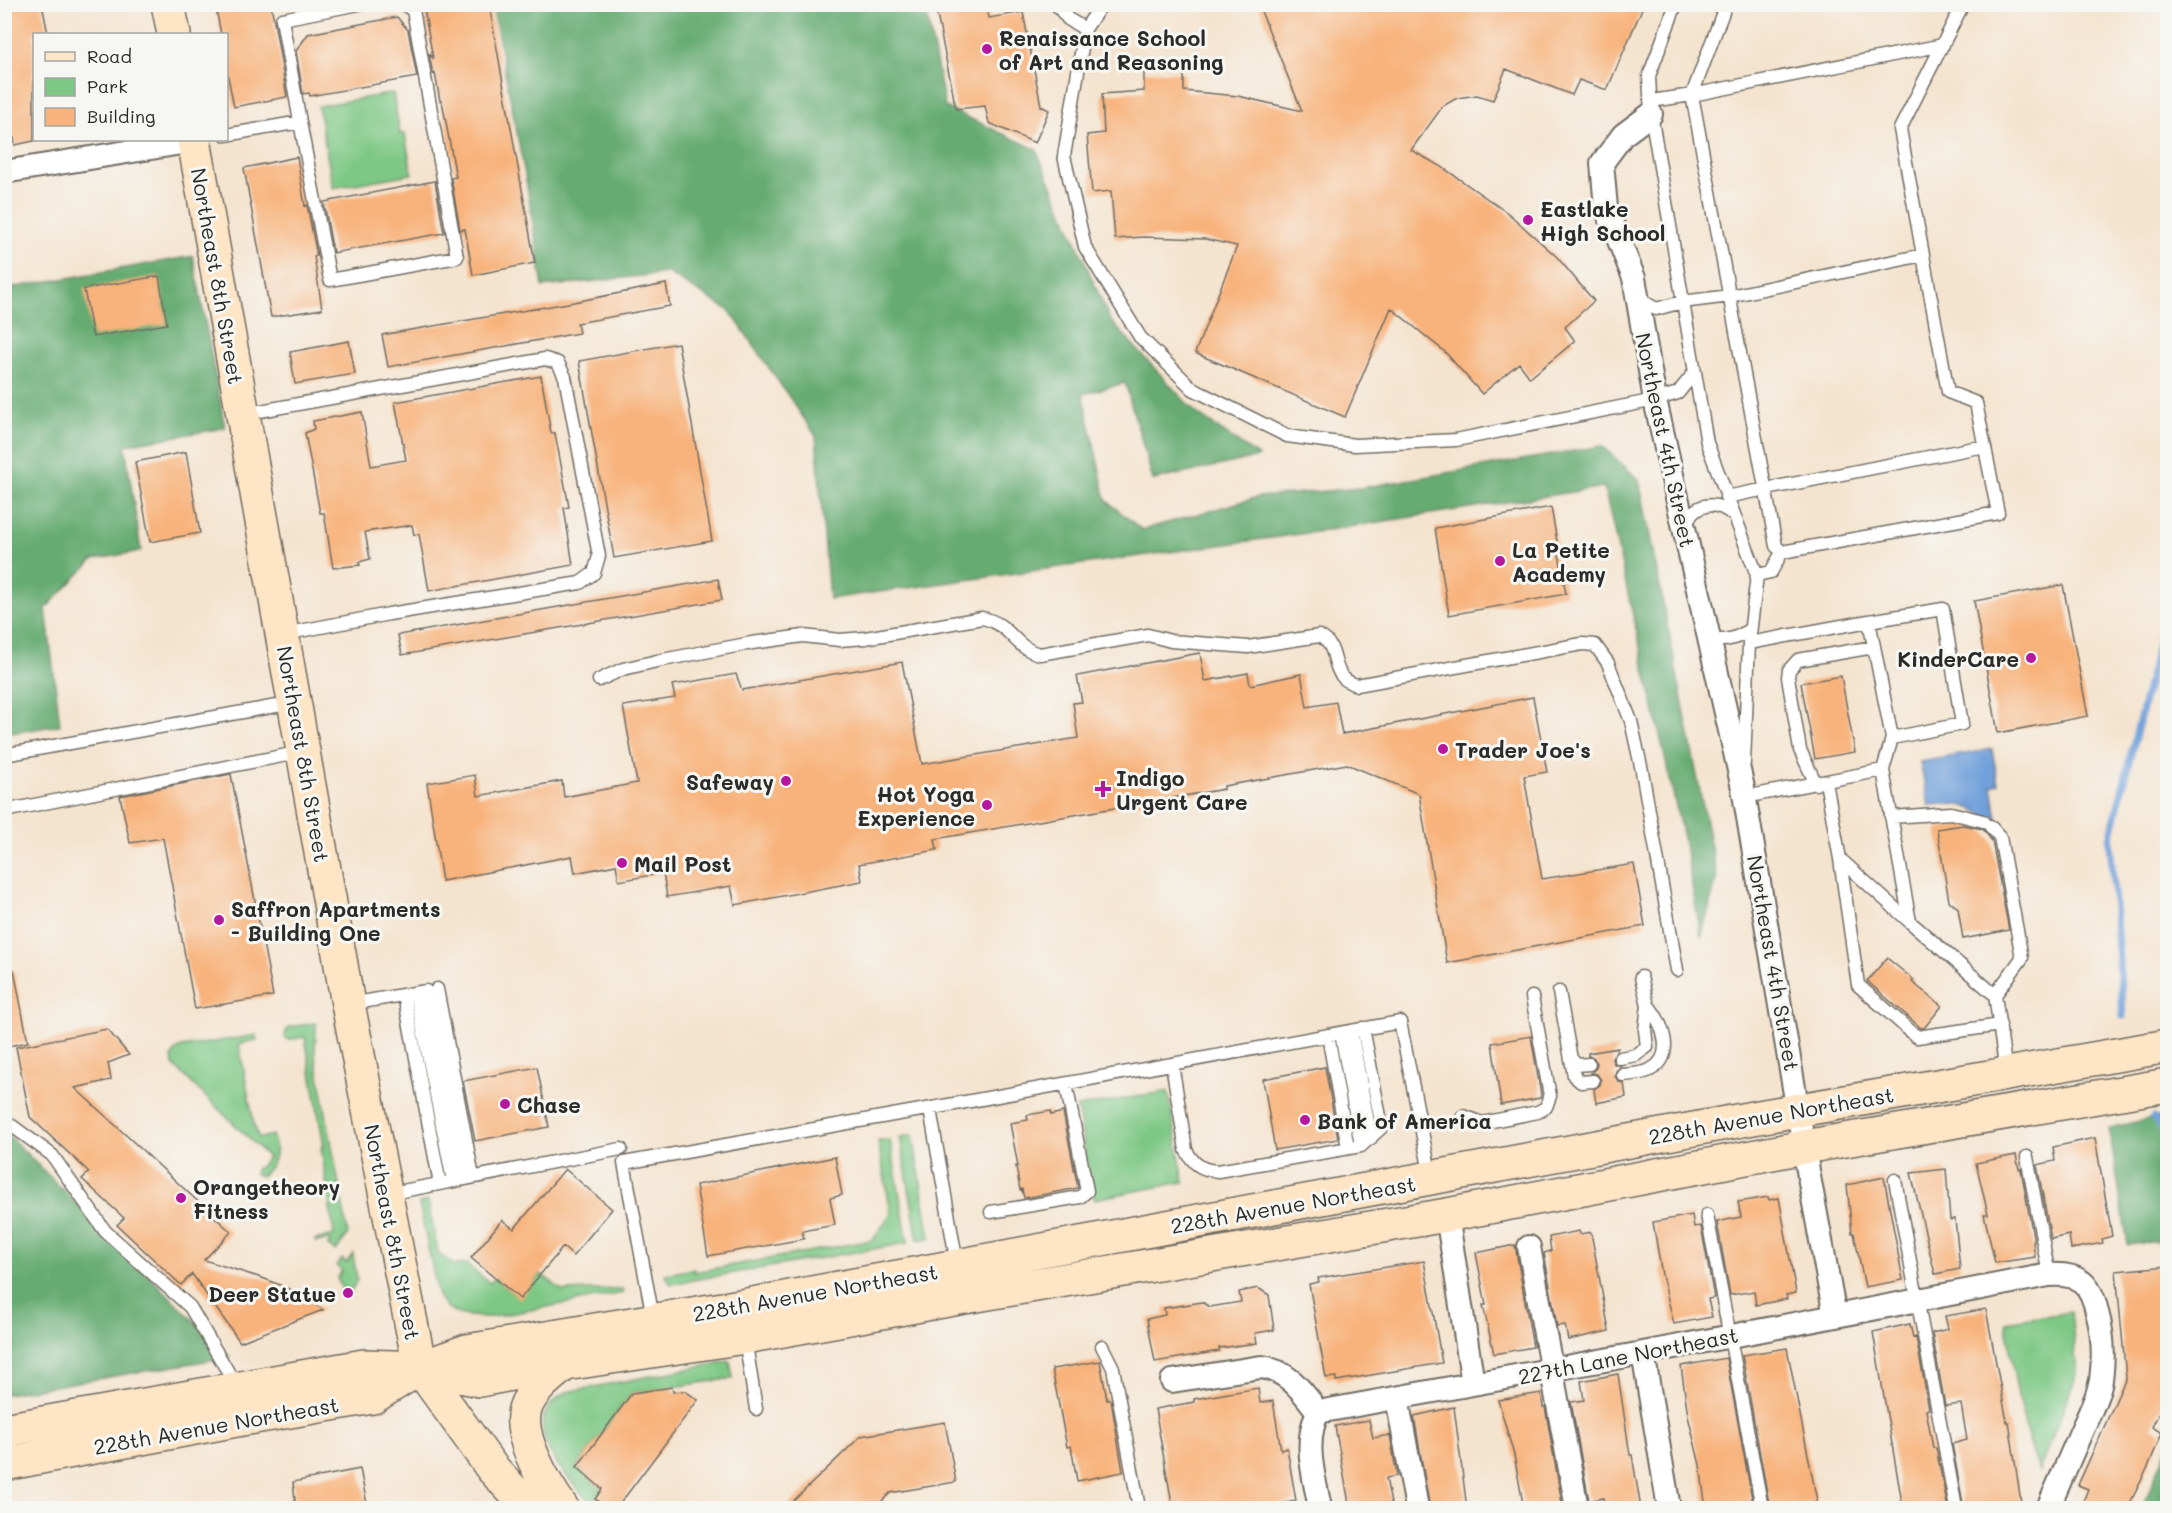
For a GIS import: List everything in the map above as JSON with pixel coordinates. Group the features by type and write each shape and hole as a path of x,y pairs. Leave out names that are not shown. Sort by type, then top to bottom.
{"main road":[{"path":"168,4 174,33"},
{"name":"Northeast 8th Street","path":"198,141 243,415 348,1004 420,1368"},
{"name":"228th Avenue Northeast","path":"4,1464 373,1397 420,1368 467,1351 653,1321 1799,1110 2168,1046"},
{"name":"228th Avenue Northeast","path":"4,1430 364,1366 420,1368 480,1380 565,1364 745,1337 958,1298 1447,1215 1804,1147 2168,1085"},
{"path":"1320,1236 1377,1211 1417,1204 1428,1197 1431,1178"},
{"path":"958,1298 965,1284 1039,1263 1064,1246"},
{"path":"801,1327 830,1311 925,1287 939,1280 957,1266"},
{"path":"562,1509 540,1471 526,1438 523,1423 525,1408 542,1383 565,1364"},
{"path":"420,1368 492,1468 529,1509"}],"street":[{"name":"Northeast 4th Street","path":"1651,107 1623,135 1602,164 1606,208 1634,278 1655,400 1744,793 1835,1316"},
{"path":"4,172 192,141"},
{"path":"1447,1215 1473,1384"},
{"path":"1529,1247 1577,1509"},
{"name":"227th Lane Northeast","path":"1318,1412 1644,1353 2049,1275 2071,1275 2084,1283 2093,1294 2101,1326 2101,1382 2091,1411 2048,1509"},
{"path":"1644,1353 1669,1509"},
{"path":"1172,1381 1261,1367 1271,1368 1281,1373 1303,1391 1318,1412 1311,1425 1310,1450 1320,1509"},
{"path":"1397,1398 1417,1509"}],"lane":[{"path":"358,4 282,19 330,280 458,256 413,10 403,4"},
{"path":"1056,4 1068,19 1086,29"},
{"path":"1102,4 1086,29 1064,156 1084,247 1140,337 1193,389 1287,436 1355,445 1456,440 1655,400 1678,393 1694,373"},
{"name":"Northeast 4th Street","path":"1676,4 1649,76 1651,107 1707,443 1757,575 1749,643 1744,793"},
{"path":"1726,4 1692,95 1776,546 1782,552"},
{"path":"1782,552 1998,513 1976,403 1948,392 1900,129 1963,4"},
{"path":"1651,107 1692,95 1943,45"},
{"path":"228,135 300,122"},
{"path":"1634,278 1644,302 1656,309 1682,302 1730,296 1923,255"},
{"path":"243,415 545,359 558,363 566,377 599,556 594,573 580,583 282,634"},
{"path":"1726,497 1984,446"},
{"path":"1686,538 1686,523 1692,512 1707,505 1723,506 1734,516"},
{"path":"1757,575 1771,572 1782,552"},
{"path":"1749,643 1943,609 1962,724 1892,738"},
{"path":"599,680 614,672 634,666 752,643 803,636 840,640 865,638 982,618 994,620 1028,651 1040,654 1148,635 1171,641 1248,647 1319,636 1327,640 1341,677 1357,685 1582,644 1594,645 1608,663 1631,721 1677,970"},
{"path":"1869,621 1892,738 1883,770 1910,922"},
{"path":"1708,634 1713,640 1725,641 1739,637 1750,629"},
{"path":"1874,647 1798,660 1789,670 1788,677 1800,750 1821,783 1840,858 1858,985 1917,1037 2000,1025"},
{"path":"4,755 294,703"},
{"path":"4,811 303,752"},
{"path":"1744,793 1821,783 1883,770"},
{"path":"1892,817 1951,813 1987,824 2000,837 2022,958 1995,995"},
{"path":"1951,813 1968,824"},
{"path":"1994,847 2005,861"},
{"path":"1840,858 1995,995 2006,1074"},
{"path":"1620,1058 1636,1054 1647,1047 1648,1005 1641,977"},
{"path":"348,1004 421,992"},
{"path":"421,992 457,1180"},
{"path":"421,992 457,1180"},
{"path":"1559,992 1576,1078 1582,1082 1593,1081"},
{"path":"1463,1116 1482,1123 1538,1113 1546,1107 1550,1096 1532,997"},
{"path":"1623,1075 1648,1071 1658,1065 1664,1056 1663,1032 1659,1020 1648,1005"},
{"path":"653,1321 624,1163 1400,1022 1431,1178"},
{"path":"1172,1064 1186,1150 1192,1161 1204,1170 1218,1171 1360,1144 1382,1127 1346,1032"},
{"path":"1346,1032 1360,1144"},
{"path":"1571,1058 1576,1065 1589,1064"},
{"path":"992,1212 1080,1197 1087,1191 1066,1084"},
{"path":"930,1109 957,1266"},
{"path":"4,1120 52,1155 105,1231 190,1307 239,1389"},
{"path":"386,1194 621,1149"},
{"path":"2027,1157 2049,1275"},
{"path":"1895,1180 1956,1509"},
{"path":"1707,1215 1761,1509"},
{"path":"745,1337 756,1409"},
{"path":"1101,1346 1113,1368 1138,1509"}],"green space":[{"path":"492,5 925,5 945,107 1036,149 1110,320 1195,412 1259,457 1153,480 1125,383 1083,394 1106,500 1142,530 1258,497 1360,488 1602,446 1639,480 1717,878 1701,937 1686,851 1604,487 1322,531 829,599 816,436 730,311 668,273 543,287 525,175"},
{"path":"393,93 400,134 405,134 412,174 333,188 318,106"},
{"path":"193,256 225,428 125,445 141,551 93,560 46,608 60,725 5,734 5,289"},
{"path":"316,1023 315,1053 348,1234 336,1251 328,1246 330,1240 315,1242 315,1240 334,1235 321,1147 324,1146 305,1037 288,1040 285,1038 286,1031 290,1027"},
{"path":"256,1035 257,1040 239,1044 254,1125 259,1138 272,1135 275,1146 270,1168 261,1176 255,1174 256,1168 260,1167 268,1157 173,1065 172,1057 177,1049 182,1047"},
{"path":"1168,1091 1184,1182 1094,1199 1077,1107"},
{"path":"2167,1115 2167,1240 2128,1245 2109,1128"},
{"path":"5,1132 230,1357 5,1394"},
{"path":"913,1135 930,1238 918,1240 900,1137"},
{"path":"890,1140 908,1243 671,1284 665,1274 694,1269 695,1272 873,1240 891,1213 878,1141"},
{"path":"428,1201 438,1253 454,1265 466,1264 490,1283 495,1278 520,1298 541,1274 563,1291 622,1289 624,1293 492,1317 458,1314 447,1308 438,1296 419,1203"},
{"path":"353,1254 357,1280 351,1291 342,1290 337,1278 342,1271 337,1266 342,1259 346,1263"},
{"path":"2071,1312 2077,1374 2039,1471 2018,1397 2006,1322"},
{"path":"730,1361 733,1378 632,1393 577,1467 602,1489 595,1499 608,1508 596,1508 572,1482 550,1451 544,1435 543,1419 550,1405 567,1392"},
{"path":"2167,1449 2167,1508 2142,1508"}],"water":[{"path":"1992,749 1998,784 1992,786 1998,826 1981,813 1966,806 1929,805 1920,762"}],"building":[{"path":"4,4 42,4 48,33 33,33 34,141 15,145 14,138 4,140"},
{"path":"215,4 271,4 287,97 234,107 228,77 228,33 221,33"},
{"path":"423,4 489,4 535,263 473,275 465,229 460,230 451,178 456,177 442,101 440,101 429,54 433,58"},
{"name":"Renaissance School of Art and Reasoning","path":"948,4 986,4 989,18 1023,12 1041,106 1049,110 1035,143 989,123 985,106 956,109 936,10"},
{"path":"1258,4 1644,4 1607,90 1579,80 1572,95 1506,69 1493,100 1477,95 1457,98 1443,106 1411,150 1442,167 1509,214 1557,257 1594,301 1565,327 1575,341 1530,378 1519,363 1482,394 1445,352 1391,308 1345,417 1195,353 1237,246 1205,239 1144,237 1115,239 1111,191 1092,193 1087,135 1104,133 1102,94 1144,91 1144,71 1184,73 1184,91 1238,96 1302,111"},
{"path":"397,17 408,30 417,77 310,96 309,93 303,94 296,51 308,34"},
{"path":"297,157 305,206 307,205 317,256 314,256 322,309 271,317 244,168"},
{"path":"435,181 444,233 333,253 324,202"},
{"path":"159,276 167,324 93,337 84,289"},
{"path":"666,284 670,306 577,323 579,333 388,367 382,335"},
{"path":"349,341 355,374 295,384 290,352"},
{"path":"678,343 712,541 614,558 579,361"},
{"path":"541,376 551,433 555,433 569,507 564,508 573,565 429,591 419,534 414,535 412,525 365,532 370,559 359,562 360,565 333,568 324,513 320,513 305,433 314,429 313,421 362,412 371,466 406,460 395,402"},
{"path":"186,452 200,533 150,542 135,462"},
{"name":"La Petite Academy","path":"1551,507 1566,594 1449,615 1435,528"},
{"path":"718,579 722,600 402,655 398,635"},
{"name":"KinderCare","path":"2063,585 2088,716 1998,733 1974,601"},
{"path":"1200,653 1205,681 1248,673 1250,685 1301,674 1307,707 1336,702 1342,734 1533,697 1547,772 1524,776 1542,879 1634,864 1645,926 1447,963 1419,794 1347,764 1224,786 1224,789 935,839 937,850 859,864 862,881 735,905 731,886 667,897 663,873 619,881 616,865 575,873 572,856 442,881 427,783 475,775 478,796 562,781 564,797 637,783 623,706 675,698 672,685 736,674 742,690 902,662 922,764 1078,738 1073,703 1082,702 1077,676"},
{"path":"1841,676 1855,752 1815,759 1801,683"},
{"name":"Saffron Apartments - Building One","path":"231,774 273,996 195,1009 163,838 130,843 120,796"},
{"path":"1963,825 1983,829 1992,841 2009,930 1963,939 1958,908 1949,901 1937,829"},
{"path":"1887,958 1942,1006 1924,1028 1921,1028 1867,981"},
{"path":"4,970 14,970 28,1042 4,1047"},
{"path":"107,1029 129,1055 108,1063 111,1080 75,1088 231,1232 204,1260 265,1279 299,1293 323,1310 240,1342 192,1274 181,1285 117,1225 124,1218 82,1179 89,1172 30,1117 16,1047"},
{"path":"1531,1036 1540,1098 1501,1105 1492,1043"},
{"path":"1618,1048 1612,1059 1614,1064 1621,1066 1615,1076 1619,1082 1624,1083 1626,1097 1596,1103 1594,1089 1600,1085 1601,1080 1597,1074 1591,1073 1597,1063 1593,1057 1588,1056 1588,1053"},
{"name":"Chase","path":"537,1067 549,1127 475,1141 463,1081"},
{"name":"Bank of America","path":"1325,1067 1338,1139 1275,1150 1263,1079"},
{"path":"1050,1111 1051,1115 1063,1112 1078,1188 1024,1198 1022,1189 1020,1190 1010,1123 1028,1120 1027,1115"},
{"path":"2095,1138 2112,1236 2102,1239 2103,1243 2071,1249 2069,1235 2051,1239 2037,1165 2055,1161 2053,1147"},
{"path":"2016,1155 2019,1169 2021,1169 2035,1257 1995,1263 1984,1214 1988,1214 1976,1163"},
{"path":"835,1157 842,1195 830,1198 835,1225 802,1231 804,1239 708,1256 696,1185"},
{"path":"565,1169 612,1209 573,1256 563,1247 520,1299 471,1258 502,1220 514,1229"},
{"path":"1946,1169 1950,1220 1955,1219 1960,1269 1935,1274 1911,1173"},
{"path":"1884,1177 1903,1280 1865,1287 1854,1233 1852,1233 1847,1185"},
{"path":"1768,1197 1769,1200 1779,1198 1796,1293 1786,1295 1787,1299 1756,1305 1754,1291 1730,1295 1717,1222 1741,1217 1738,1202"},
{"path":"1692,1215 1694,1227 1701,1226 1714,1298 1708,1299 1712,1317 1674,1324 1662,1275 1653,1222"},
{"path":"1579,1231 1580,1234 1591,1232 1609,1331 1568,1340 1565,1325 1557,1326 1544,1253 1551,1251 1549,1237"},
{"path":"1515,1245 1533,1347 1494,1354 1483,1305 1486,1305 1476,1253"},
{"path":"1424,1261 1442,1363 1336,1381 1336,1377 1326,1378 1309,1284 1319,1282 1318,1278"},
{"path":"2168,1266 2168,1395 2152,1427 2162,1433 2127,1509 2080,1509 2088,1489 2078,1485 2126,1378 2116,1271"},
{"path":"1258,1288 1269,1295 1274,1330 1255,1333 1257,1343 1219,1348 1219,1351 1155,1362 1147,1319 1165,1315 1164,1308 1202,1302 1210,1307 1241,1302 1239,1292"},
{"path":"1986,1309 2007,1422 2009,1422 2022,1509 1964,1509 1952,1444 1967,1440 1961,1404 1945,1406 1932,1333 1948,1329 1945,1316"},
{"path":"1910,1324 1913,1338 1916,1337 1929,1409 1926,1410 1933,1448 1936,1448 1948,1509 1903,1509 1873,1332"},
{"path":"1787,1348 1817,1501 1783,1509 1770,1509 1742,1355"},
{"path":"1726,1358 1754,1509 1706,1509 1700,1465 1688,1416 1681,1366"},
{"path":"1100,1361 1107,1400 1111,1400 1123,1472 1077,1481 1071,1446 1067,1447 1052,1369"},
{"path":"1618,1374 1641,1509 1605,1509 1603,1498 1589,1501 1571,1402 1584,1400 1581,1381"},
{"path":"672,1387 673,1392 685,1391 698,1400 616,1509 608,1509 595,1499 602,1489 577,1467 632,1393"},
{"path":"1258,1388 1260,1403 1273,1401 1281,1450 1287,1448 1296,1501 1254,1509 1173,1509 1155,1409 1194,1402 1194,1399"},
{"path":"1541,1393 1563,1509 1524,1509 1514,1455 1498,1400"},
{"path":"1454,1407 1467,1509 1430,1509 1414,1416"},
{"path":"1369,1420 1373,1438 1390,1435 1397,1476 1386,1478 1392,1509 1350,1509 1335,1426"},
{"path":"945,1422 956,1482 890,1493 874,1509 785,1509 861,1436"},
{"path":"360,1469 368,1509 296,1509 293,1482"}],"waterway":[{"path":"2123,1016 2110,839 2168,604"},
{"path":"2153,1118 2168,1134"}],"place":[{"name":"Renaissance School of Art and Reasoning","path":"987,49"},
{"name":"Eastlake High School","path":"1528,220"},
{"name":"La Petite Academy","path":"1500,561"},
{"name":"KinderCare","path":"2031,658"},
{"name":"Trader Joe's","path":"1443,749"},
{"name":"Safeway","path":"786,781"},
{"name":"Indigo Urgent Care","path":"1103,789"},
{"name":"Hot Yoga Experience","path":"987,805"},
{"name":"Mail Post","path":"622,863"},
{"name":"Saffron Apartments - Building One","path":"219,920"},
{"name":"Chase","path":"505,1104"},
{"name":"Bank of America","path":"1305,1120"},
{"name":"Orangetheory Fitness","path":"181,1198"},
{"name":"Deer Statue","path":"348,1293"}]}
